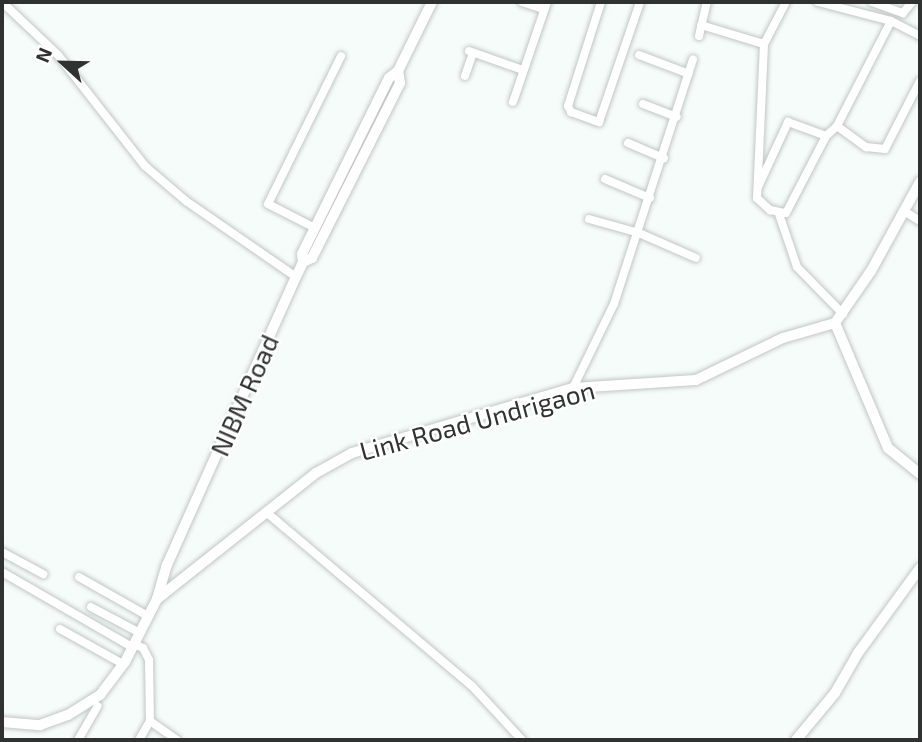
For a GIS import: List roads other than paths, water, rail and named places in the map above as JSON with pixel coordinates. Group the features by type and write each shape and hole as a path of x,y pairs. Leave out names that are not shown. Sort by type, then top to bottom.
{"main road":[{"name":"NIBM Road","path":"2,722 40,725 68,715 100,695 123,664 157,599 167,565 303,262 312,258 400,83 398,71 432,2"},
{"path":"303,262 302,254 389,78 398,71"}],"street":[{"path":"513,102 546,4 522,2"},
{"path":"601,2 568,106 570,112 599,122 640,2"},
{"path":"699,36 707,2"},
{"path":"786,2 764,44 757,198 779,214 797,267 843,314"},
{"path":"818,2 891,21 920,36"},
{"path":"872,2 903,13 912,2"},
{"path":"3,3 58,55 145,166 186,201 296,277"},
{"path":"779,214 791,208 826,136 837,126 891,21"},
{"path":"701,25 764,44"},
{"path":"465,76 471,52 523,70"},
{"path":"639,55 689,74"},
{"path":"315,228 268,204 341,56"},
{"path":"573,388 614,304 664,158 693,59"},
{"path":"837,126 866,147 885,149 920,81"},
{"path":"643,104 677,117"},
{"path":"756,189 788,122 826,136"},
{"path":"628,144 664,158"},
{"path":"605,179 650,198"},
{"path":"920,182 843,314 835,323 888,448 920,474"},
{"path":"904,211 920,221"},
{"path":"589,219 639,233 695,258"},
{"name":"Link Road Undrigaon","path":"157,599 316,473 352,453 573,388 696,380 783,338 835,323"},
{"path":"266,512 472,686 522,740"},
{"path":"2,552 43,574"},
{"path":"796,740 835,692 920,568"},
{"path":"2,572 133,646 149,660 150,721 139,740"},
{"path":"79,577 148,616"},
{"path":"91,607 140,633"},
{"path":"60,629 123,664"},
{"path":"78,740 98,706"},
{"path":"150,721 177,740"}]}
